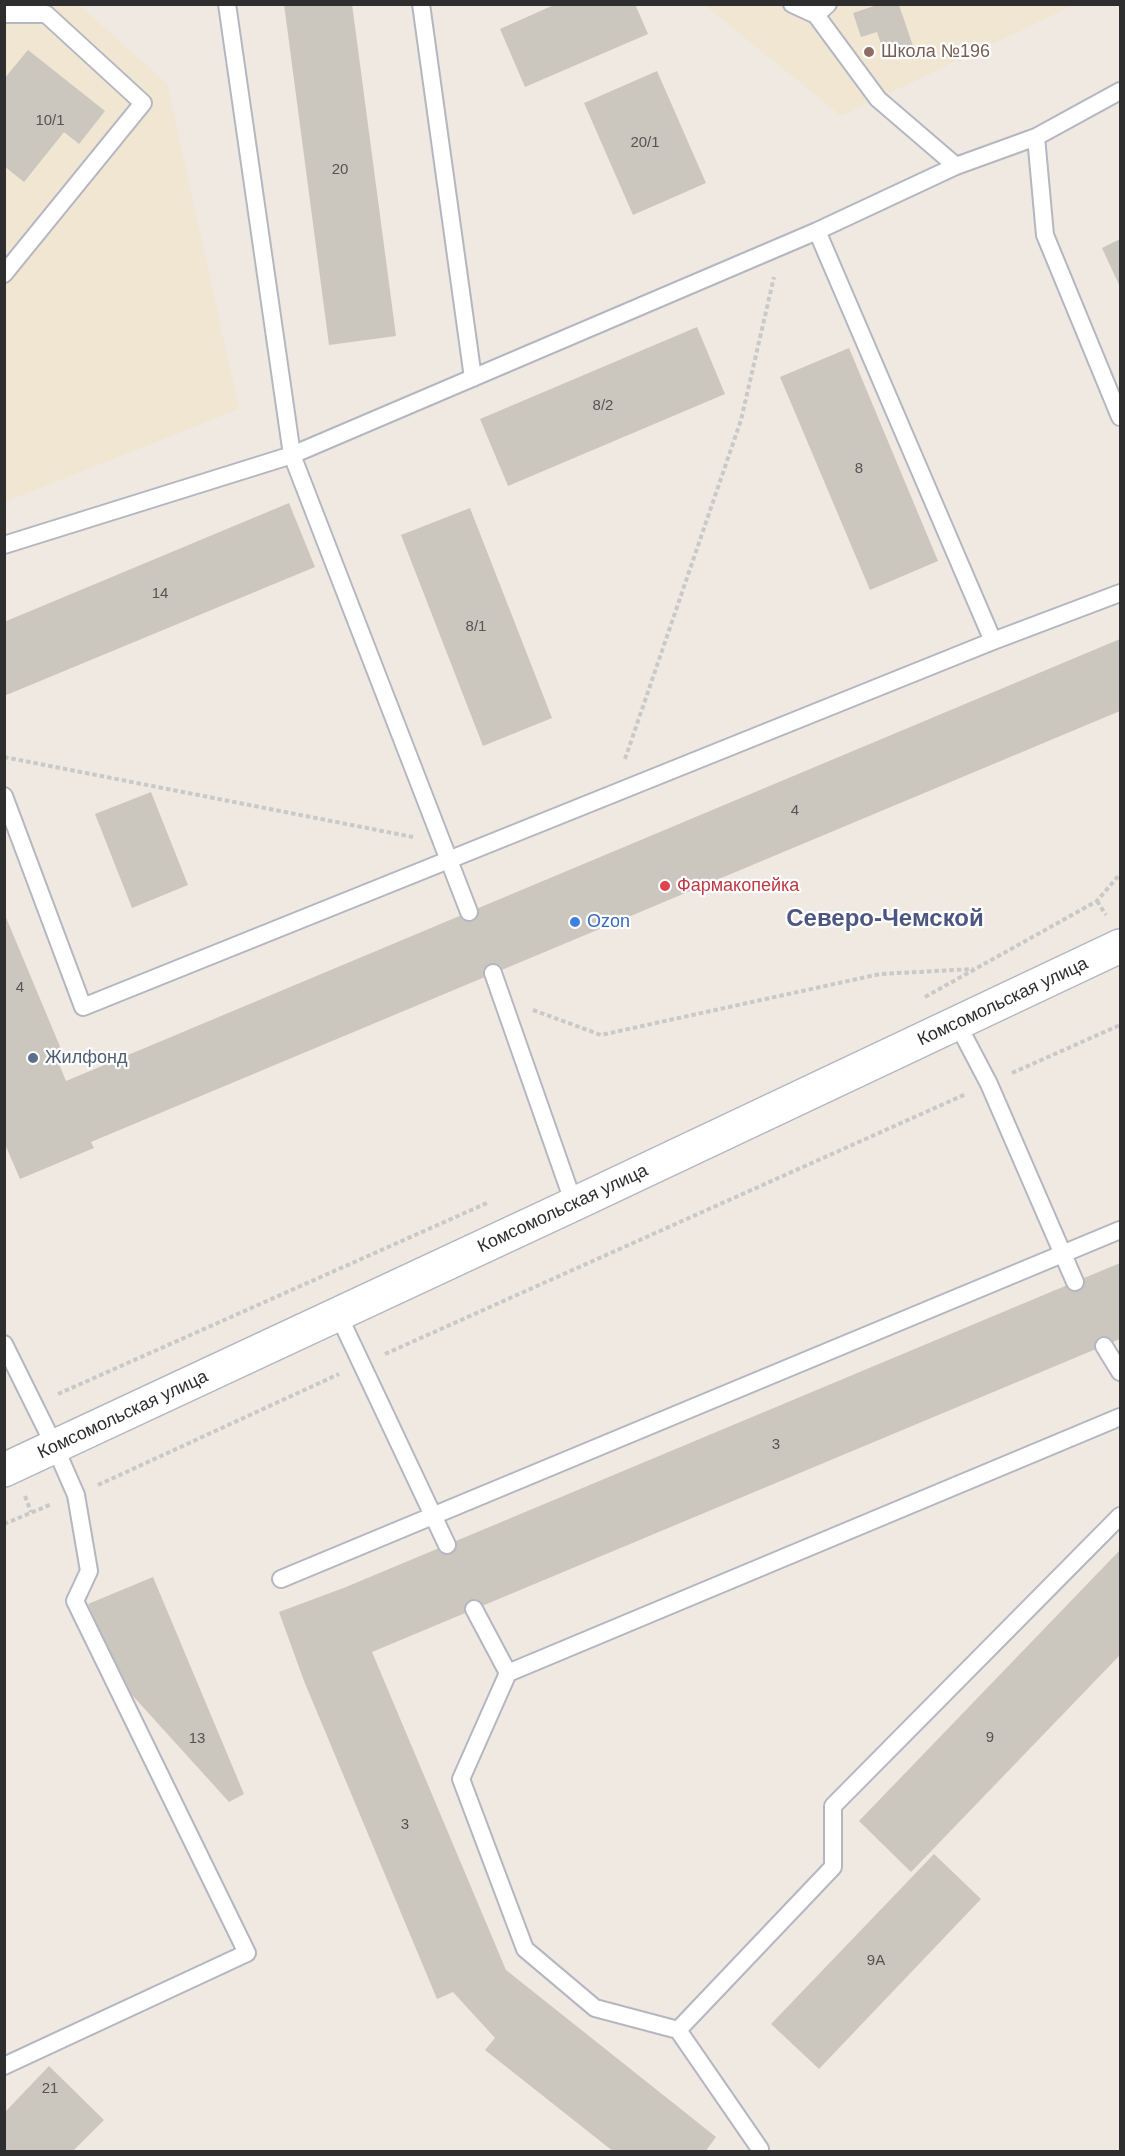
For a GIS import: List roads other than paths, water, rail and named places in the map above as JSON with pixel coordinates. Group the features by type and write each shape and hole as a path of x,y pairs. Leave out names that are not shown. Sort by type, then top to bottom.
{"main road":[{"name":"Комсомольская улица","path":"4,1470 1120,946"}],"lane":[{"path":"227,4 292,455 469,912"},
{"path":"422,4 473,378"},
{"path":"792,4 822,10 878,99 956,166"},
{"path":"4,14 46,14 143,103 4,274"},
{"path":"4,545 292,455 817,231 956,166 1036,137 1120,91"},
{"path":"1036,137 1045,235 1120,417"},
{"path":"817,231 993,642"},
{"path":"4,796 83,1007 1120,593"},
{"path":"493,974 574,1204"},
{"path":"957,1023 989,1084 1075,1282"},
{"path":"281,1579 1120,1230"},
{"path":"338,1314 447,1545"},
{"path":"4,1344 56,1447 76,1495 89,1571 75,1601 247,1953 4,2066"},
{"path":"1104,1346 1120,1372"},
{"path":"761,2151 678,2030 596,2008 525,1949 461,1779 508,1673 1120,1417"},
{"path":"678,2030 833,1867 833,1806 1120,1516"},
{"path":"474,1609 508,1673"}],"place":[{"name":"Школа №196","path":"869,52"},
{"name":"Фармакопейка","path":"665,886"},
{"name":"Ozon","path":"575,922"},
{"name":"Жилфонд","path":"33,1058"}],"district":[{"name":"Северо-Чемской","path":"885,919"}]}
